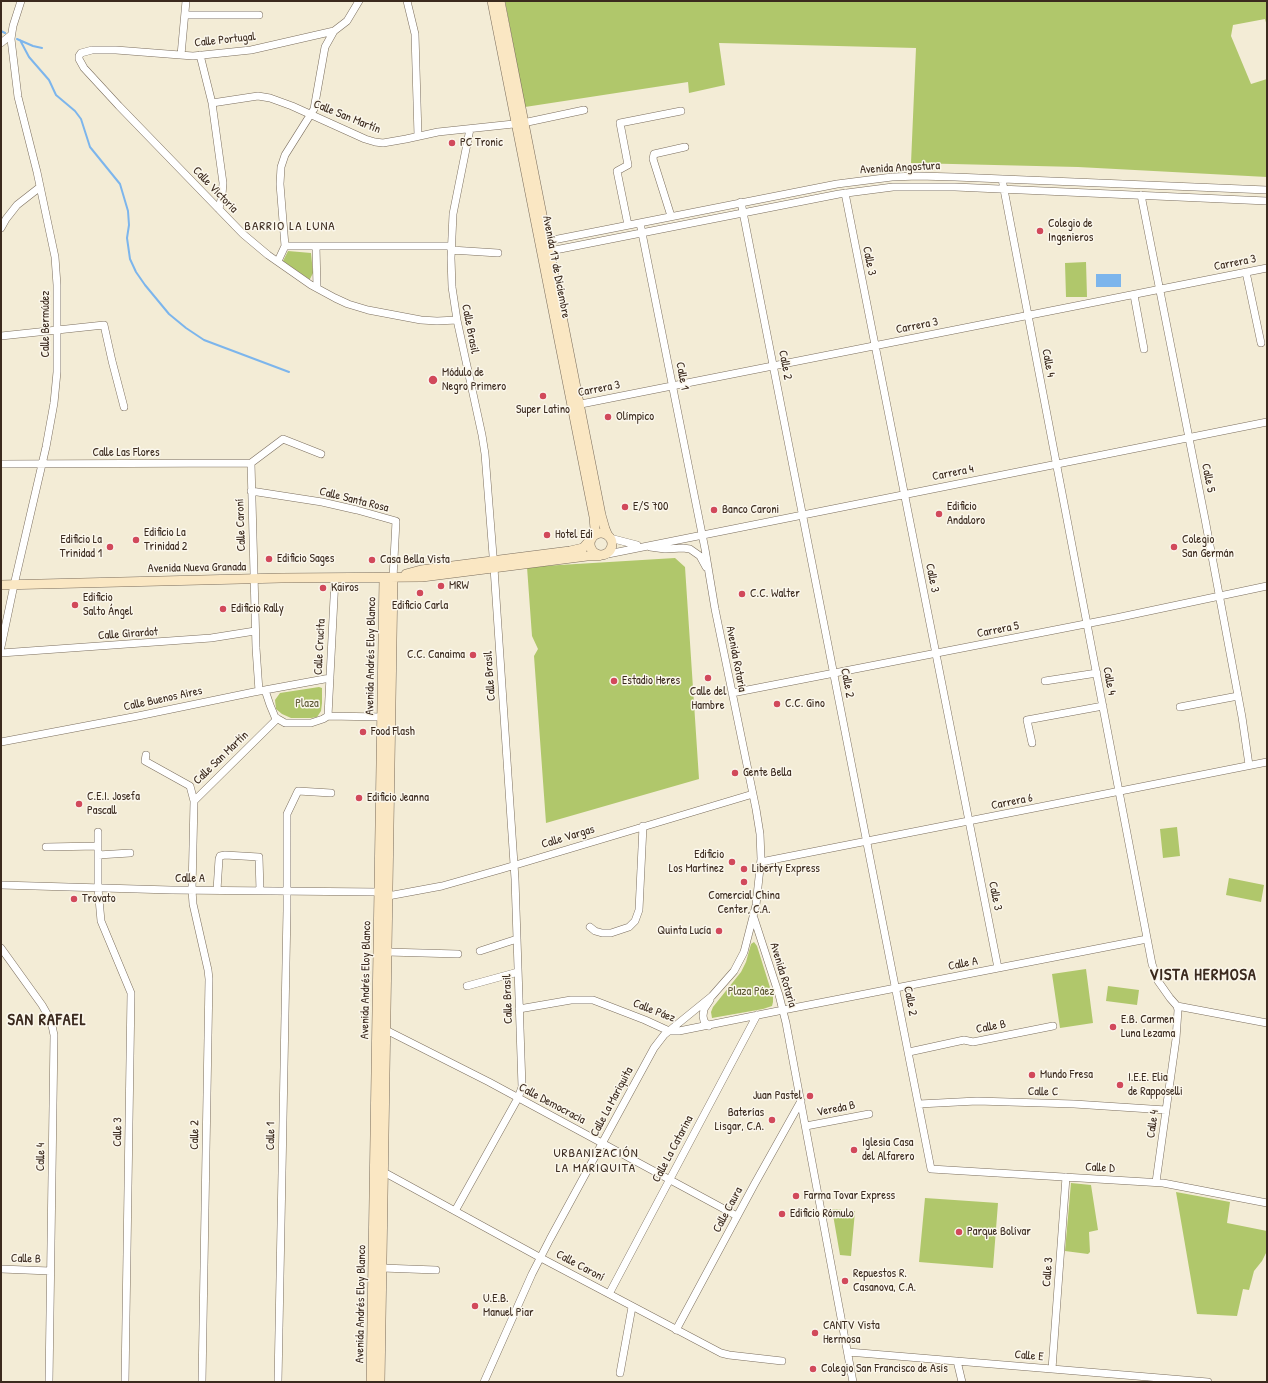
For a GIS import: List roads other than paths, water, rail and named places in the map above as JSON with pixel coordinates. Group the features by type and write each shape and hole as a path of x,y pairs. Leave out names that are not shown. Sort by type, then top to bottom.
{"street":[{"name":"Calle Bermúdez","path":"1,647 42,464 56,387 57,285 55,257 18,97 11,35 21,1"},
{"path":"181,55 186,1"},
{"name":"Calle Portugal","path":"79,56 83,52 100,50 200,55 251,50 334,31 347,21 360,1"},
{"path":"407,1 415,34 418,136"},
{"name":"Avenida 17 de Diciembre","path":"492,1 520,123"},
{"name":"Avenida 17 de Diciembre","path":"500,1 520,123 575,405 594,517 595,529 591,538"},
{"path":"185,16 259,15"},
{"path":"278,262 285,246 280,184 281,166 285,155 311,115 315,104 325,47 334,31"},
{"path":"1,44 11,35"},
{"path":"200,55 212,103 223,183 219,209"},
{"name":"Calle Victoria","path":"79,56 81,64 89,73 243,234 278,262 317,288 348,304 375,311 437,322 457,320"},
{"name":"Calle San Martín","path":"212,103 264,97 279,101 375,142 389,142 431,133 520,123 584,110"},
{"path":"628,225 617,171 628,165 620,123 681,111"},
{"name":"Calle Brasil","path":"455,1211 518,1098 522,1086 514,865 494,564 483,440 457,320 452,287 451,248 454,204 470,128"},
{"path":"671,216 653,159 654,154 685,147"},
{"name":"Avenida Angostura","path":"543,242 741,202 837,184 880,178 918,176 1267,190"},
{"name":"Calle 4","path":"1002,179 1154,972 1158,981 1177,1006 1178,1016 1176,1039 1156,1182"},
{"name":"Avenida Angostura","path":"545,252 845,193 906,186 1267,201"},
{"path":"1,228 17,205 40,187"},
{"name":"Calle 3","path":"845,193 998,968"},
{"name":"Calle 5","path":"1141,195 1220,596 1249,765"},
{"name":"Calle 2","path":"741,202 931,1168"},
{"name":"Calle 1","path":"640,223 702,535"},
{"path":"285,246 451,248 498,253"},
{"path":"316,246 317,288"},
{"name":"Carrera 3","path":"575,405 1267,268"},
{"path":"1246,272 1261,343"},
{"path":"1134,295 1144,349"},
{"path":"1,336 104,325 124,407"},
{"name":"Avenida 17 de Diciembre","path":"575,405 601,515 605,529 610,537"},
{"name":"Carrera 4","path":"603,555 1267,422"},
{"path":"251,463 283,439 321,454"},
{"name":"Calle Las Flores","path":"1,464 251,463"},
{"name":"Calle Caroní","path":"251,463 255,631 262,690"},
{"name":"Calle Santa Rosa","path":"251,491 322,502 396,521 389,578"},
{"path":"600,533 610,537 612,546 603,555 592,551 590,545 591,538 600,533"},
{"name":"Avenida Rotaria","path":"702,535 760,834 761,862 754,918 783,1010 853,1382"},
{"name":"Carrera 4","path":"610,537 644,546"},
{"name":"Avenida Nueva Granada","path":"1,585 254,578 422,577 575,550 583,548 591,538"},
{"name":"Avenida Rotaria","path":"644,546 690,549 700,556 709,575"},
{"name":"Avenida Nueva Granada","path":"494,564 603,555"},
{"name":"Calle Crucita","path":"328,716 334,578"},
{"name":"Avenida Andrés Eloy Blanco","path":"381,1027 387,952 384,894 382,717 389,578"},
{"name":"Avenida Andrés Eloy Blanco","path":"371,1382 379,1170 389,578"},
{"name":"Carrera 5","path":"732,693 1087,624 1267,586"},
{"name":"Calle Girardot","path":"1,653 211,638 255,631"},
{"path":"1045,681 1097,673"},
{"name":"Calle Buenos Aires","path":"1,742 138,716 262,690 330,678"},
{"path":"262,690 272,712 277,719 286,723 317,722 328,716 382,717"},
{"path":"1180,707 1238,696"},
{"path":"1032,743 1027,720 1103,706"},
{"name":"Calle San Martín","path":"192,890 194,801 277,719"},
{"path":"146,755 145,761 190,786 194,801"},
{"name":"Carrera 6","path":"761,862 1267,762"},
{"name":"Calle 1","path":"278,1382 287,891 287,814 298,791 331,793"},
{"name":"Calle Vargas","path":"384,894 442,886 753,794"},
{"path":"590,927 595,931 611,933 629,927 635,921 638,910 643,826"},
{"name":"Calle 3","path":"98,832 98,888 101,921 131,993 126,1382"},
{"path":"46,847 98,846"},
{"path":"98,854 130,853"},
{"path":"217,890 219,859 220,856 225,855 259,857 260,891"},
{"name":"Calle A","path":"1,885 384,894"},
{"name":"Calle 2","path":"192,890 193,904 209,979 202,1382"},
{"name":"Calle La Mariquita","path":"484,1382 541,1258 658,1041 712,996 726,981 746,947 754,918"},
{"path":"480,951 517,939"},
{"name":"Calle A","path":"783,1010 1148,939"},
{"name":"Calle 4","path":"2,949 42,1004 53,1030 49,1382"},
{"path":"387,952 458,954"},
{"path":"467,986 518,972"},
{"path":"709,1026 704,1021 703,1016 704,1009 712,996"},
{"name":"Calle Páez","path":"519,1009 571,1000 593,1000 638,1017 669,1031 679,1031 709,1026 783,1010"},
{"path":"1177,1006 1267,1023"},
{"name":"Calle La Catarina","path":"609,1294 757,1015"},
{"name":"Calle B","path":"909,1052 964,1040 973,1042 1054,1026"},
{"name":"Calle Democracia","path":"381,1027 518,1098 737,1216"},
{"name":"Calle Caura","path":"676,1330 801,1100"},
{"name":"Calle C","path":"919,1104 977,1101 1074,1104 1166,1110"},
{"name":"Vereda B","path":"806,1126 869,1114"},
{"name":"Calle D","path":"931,1168 1156,1182 1267,1203"},
{"name":"Calle Caroní","path":"379,1170 632,1307 721,1353 782,1360"},
{"name":"Avenida Andrés Eloy Blanco","path":"379,1170 382,1268 380,1382"},
{"name":"Calle 3","path":"1052,1369 1066,1177"},
{"path":"382,1268 436,1270"},
{"name":"Calle B","path":"1,1269 50,1271"},
{"path":"620,1373 632,1307"},
{"name":"Calle E","path":"848,1352 1208,1382"},
{"path":"957,1361 962,1382"}],"water":[{"path":"1096,274 1121,274 1121,287 1096,287"}],"waterway":[{"path":"1,31 5,33"},
{"path":"17,39 42,48"},
{"path":"20,40 29,57 49,80 56,95 75,111 81,119 90,147 120,184 128,211 129,225 127,238 130,259 136,272 145,285 169,314 204,340 289,372"}],"place":[{"name":"PC Tronic","path":"452,143"},
{"name":"Colegio de Ingenieros","path":"1040,231"},
{"name":"Módulo de Negro Primero","path":"433,380"},
{"name":"Super Latino","path":"543,396"},
{"name":"Olímpico","path":"608,417"},
{"name":"E/S 700","path":"625,507"},
{"name":"Banco Caroni","path":"714,510"},
{"name":"Edificio Andaloro","path":"939,514"},
{"name":"Hotel Edi","path":"547,535"},
{"name":"Edificio La Trinidad 2","path":"136,540"},
{"name":"Edificio La Trinidad 1","path":"110,547"},
{"name":"Colegio San Germán","path":"1174,547"},
{"name":"Edificio Sages","path":"269,559"},
{"name":"Casa Bella Vista","path":"372,560"},
{"name":"MRW","path":"441,586"},
{"name":"Kairos","path":"323,588"},
{"name":"Edificio Carla","path":"420,593"},
{"name":"C.C. Walter","path":"742,594"},
{"name":"Edificio Salto Ángel","path":"75,605"},
{"name":"Edificio Rally","path":"223,609"},
{"name":"C.C. Canaima","path":"473,655"},
{"name":"Calle del Hambre","path":"708,678"},
{"name":"Estadio Heres","path":"614,681"},
{"name":"C.C. Gino","path":"777,704"},
{"name":"Food Flash","path":"363,732"},
{"name":"Gente Bella","path":"735,773"},
{"name":"Edificio Jeanna","path":"359,798"},
{"name":"C.E.I. Josefa Pascall","path":"79,804"},
{"name":"Edificio Los Martínez","path":"732,862"},
{"name":"Liberty Express","path":"744,869"},
{"name":"Comercial China Center, C.A.","path":"744,882"},
{"name":"Trovato","path":"74,899"},
{"name":"Quinta Lucía","path":"719,931"},
{"name":"E.B. Carmen Luna Lezama","path":"1113,1027"},
{"name":"Mundo Fresa","path":"1032,1075"},
{"name":"I.E.E. Elia de Rapposelli","path":"1120,1085"},
{"name":"Juan Pastel","path":"810,1096"},
{"name":"Baterías Lisgar, C.A.","path":"772,1120"},
{"name":"Iglesia Casa del Alfarero","path":"854,1150"},
{"name":"Farma Tovar Express","path":"796,1196"},
{"name":"Edificio Rómulo","path":"782,1214"},
{"name":"Parque Bolívar","path":"959,1232"},
{"name":"Repuestos R. Casanova, C.A.","path":"845,1281"},
{"name":"U.E.B. Manuel Piar","path":"475,1306"},
{"name":"CANTV Vista Hermosa","path":"815,1333"},
{"name":"Colegio San Francisco de Asís","path":"813,1369"}],"district":[{"name":"BARRIO LA LUNA","path":"290,227"},
{"name":"VISTA HERMOSA","path":"1203,976"},
{"name":"SAN RAFAEL","path":"47,1021"},
{"name":"URBANIZACIÓN LA MARIQUITA","path":"596,1162"}],"park label":[{"name":"Plaza","path":"307,704"},
{"name":"Plaza Páez","path":"751,992"}]}
